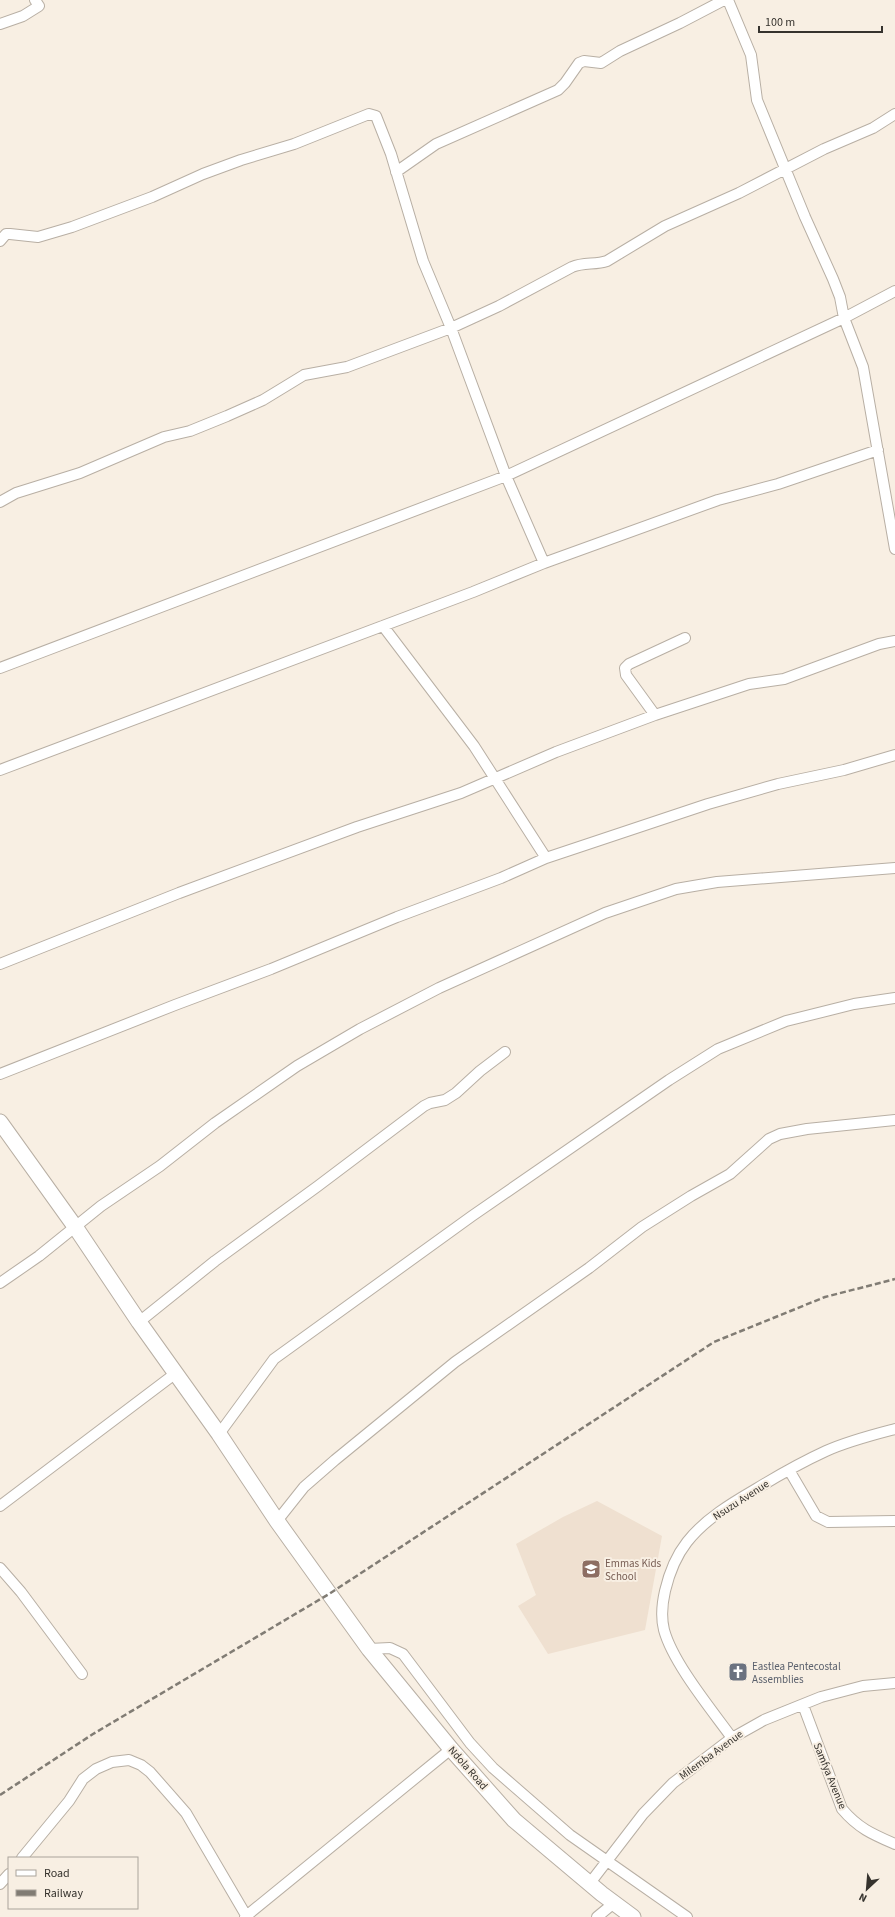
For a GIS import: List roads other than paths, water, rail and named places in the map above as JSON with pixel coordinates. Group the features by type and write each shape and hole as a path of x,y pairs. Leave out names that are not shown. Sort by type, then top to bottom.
{"main road":[{"name":"Ndola Road","path":"0,1122 76,1228 139,1322 219,1434 329,1594 450,1749 514,1820 633,1917"}],"street":[{"path":"0,24 23,16 39,6 36,0"},
{"path":"396,172 436,144 558,90 579,64 589,60 601,63 620,51 680,24 724,0"},
{"path":"728,0 751,55 757,100 840,297 844,318 863,367 895,549"},
{"path":"0,241 10,234 38,237 72,227 152,197 203,174 241,160 294,144 369,114 373,114 378,118 423,261 451,328 506,476 544,563"},
{"path":"0,502 16,493 80,472 164,437 190,431 227,416 273,395 304,375 347,367 451,328 499,306 582,263 599,264 607,261 665,226 739,194 786,168 842,140 873,128 895,114"},
{"path":"0,668 506,476 844,318 895,291"},
{"path":"0,770 383,626 544,563 718,500 778,484 878,450"},
{"path":"383,626 474,746 546,858"},
{"path":"655,715 626,675 625,668 629,664 685,638"},
{"path":"0,964 179,893 357,827 461,793 556,752 655,715 749,684 784,679 879,644 895,641"},
{"path":"0,1074 271,969 397,917 501,878 546,858 708,804 778,784 844,770 895,755"},
{"path":"0,1283 76,1228 101,1206 160,1166 215,1123 297,1066 360,1029 439,988 605,913 676,889 717,882 895,868"},
{"path":"219,1434 274,1359 472,1216 669,1080 718,1049 786,1021 854,1004 895,998"},
{"path":"139,1322 215,1261 424,1106 430,1103 445,1100 456,1093 480,1071 505,1052"},
{"path":"277,1520 304,1487 455,1362 589,1268 642,1227 690,1196 730,1174 768,1139 780,1134 807,1129 895,1120"},
{"path":"0,1506 176,1373"},
{"name":"Nsuzu Avenue","path":"732,1738 670,1648 664,1630 662,1613 664,1595 669,1577 679,1554 687,1542 714,1516 789,1470 827,1451 895,1429"},
{"path":"789,1470 816,1516 822,1521 895,1521"},
{"path":"0,1568 21,1592 82,1674"},
{"path":"370,1648 390,1648 403,1654 470,1743 493,1768 570,1835 687,1917"},
{"name":"Milemba Avenue","path":"590,1883 643,1814 673,1783 732,1738 764,1720 821,1697 863,1686 895,1683"},
{"name":"Samfya Avenue","path":"803,1705 842,1809 853,1822 866,1831 895,1844"},
{"path":"23,1857 69,1801 83,1778 96,1769 129,1760 141,1765 150,1772 186,1813 246,1917 450,1749"},
{"path":"0,1884 8,1875"},
{"path":"597,1917 614,1903"}],"railway":[{"path":"0,1795 93,1734 329,1594 714,1342 825,1297 895,1279"}],"place":[{"name":"Emmas Kids School","path":"591,1569"},
{"name":"Eastlea Pentecostal Assemblies","path":"738,1672"}]}
